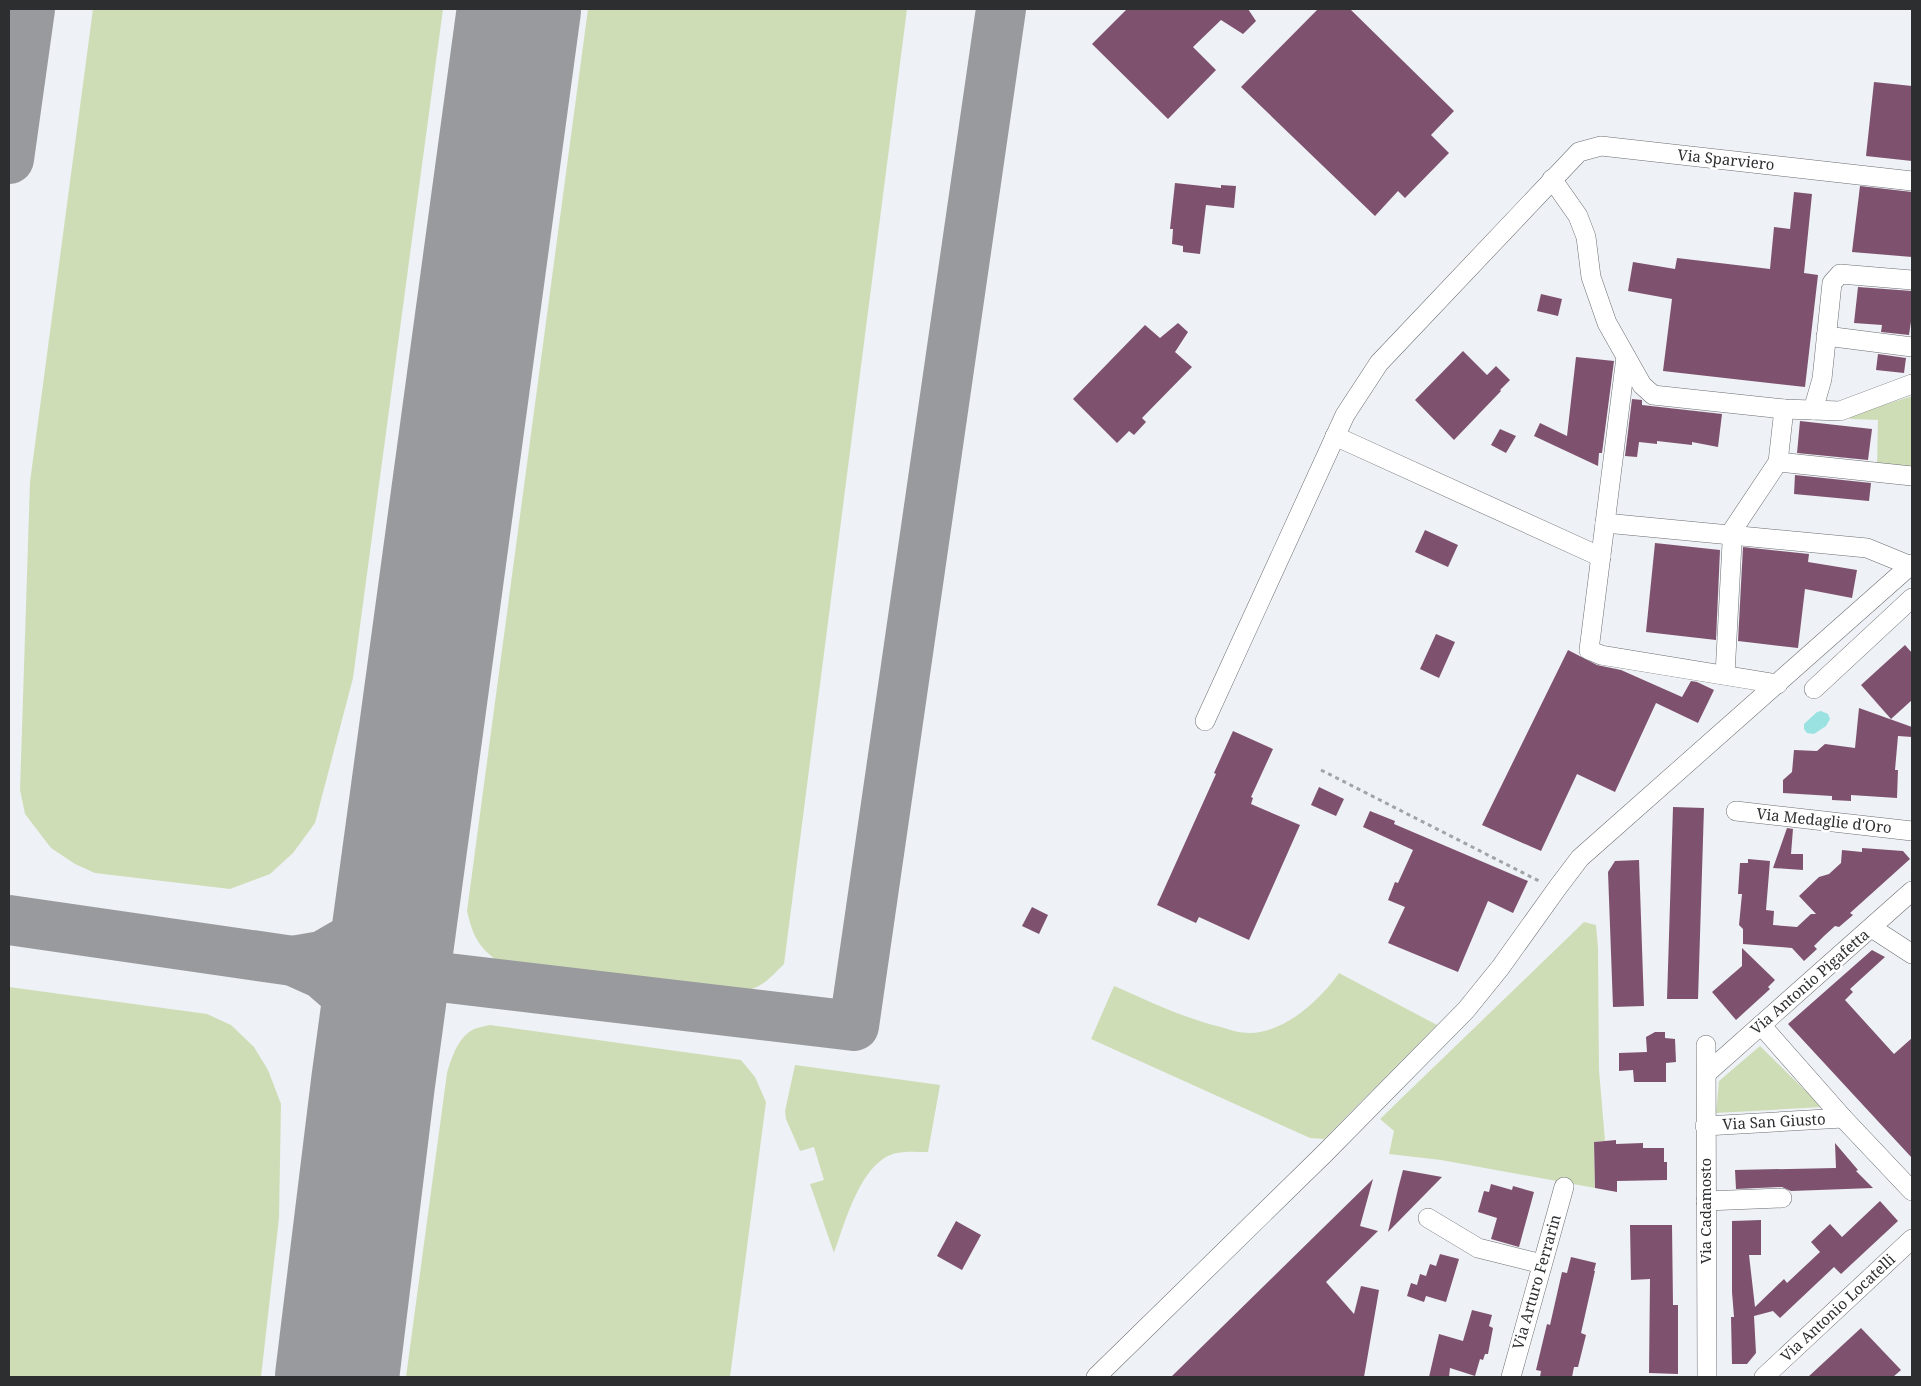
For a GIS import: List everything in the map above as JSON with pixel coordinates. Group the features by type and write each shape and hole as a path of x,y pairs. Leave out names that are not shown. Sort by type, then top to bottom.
{"street":[{"name":"Via Sparviero","path":"1205,721 1345,415 1379,363 1579,152 1601,146 1912,181"},
{"path":"1552,179 1581,223 1586,236 1591,277 1608,323 1642,385 1654,395 1784,409 1840,411 1912,384"},
{"path":"1813,410 1822,379 1832,283 1840,274 1912,280"},
{"path":"1826,336 1912,348 1912,344"},
{"path":"1626,357 1589,650 1601,655 1778,684"},
{"path":"1726,675 1732,543 1730,534 1778,462 1784,409"},
{"path":"1335,436 1601,557"},
{"path":"1778,462 1912,476"},
{"path":"1096,1377 1336,1142 1466,1010 1500,968 1580,858 1911,565 1867,548 1605,523"},
{"path":"1814,689 1912,598"},
{"name":"Via Medaglie d'Oro","path":"1736,811 1912,831"},
{"name":"Via Antonio Pigafetta","path":"1707,1073 1912,891"},
{"path":"1872,928 1912,954"},
{"name":"Via San Giusto","path":"1761,1025 1843,1118 1912,1191"},
{"name":"Via Cadamosto","path":"1706,1045 1707,1377"},
{"name":"Via San Giusto","path":"1705,1126 1843,1118"},
{"name":"Via Arturo Ferrarin","path":"1511,1377 1564,1187"},
{"path":"1706,1201 1782,1198"},
{"path":"1428,1218 1478,1248 1542,1264"},
{"name":"Via Antonio Locatelli","path":"1764,1377 1912,1239"}],"path":[{"path":"1321,770 1538,880 1546,888"}],"green space":[{"path":"93,9 443,9 353,678 315,823 293,853 270,874 230,889 95,873 75,864 51,848 25,814 20,790 30,482"},
{"path":"588,9 907,9 784,964 764,983 737,993 499,962 477,940 467,911"},
{"path":"1912,396 1912,469 1877,465 1878,420 1850,419 1851,411 1865,411"},
{"path":"1584,922 1596,925 1598,948 1599,1070 1605,1141 1594,1142 1595,1188 1441,1160 1389,1154 1394,1131 1380,1119"},
{"path":"1339,973 1437,1025 1324,1139 1310,1138 1091,1039 1114,986 1193,1019 1235,1031 1250,1033 1276,1027 1301,1013 1322,994"},
{"path":"9,987 207,1014 231,1025 254,1047 268,1070 281,1104 279,1218 261,1377 9,1377"},
{"path":"490,1025 741,1060 755,1077 766,1102 730,1377 406,1377 447,1073 456,1048 464,1037 474,1029"},
{"path":"1760,1046 1822,1107 1716,1113 1719,1081"},
{"path":"795,1065 940,1085 928,1152 897,1153 884,1158 874,1167 856,1194 834,1253 810,1184 824,1180 814,1147 800,1151 786,1119 785,1111"}],"water":[{"path":"1821,711 1828,714 1830,719 1826,726 1814,734 1807,733 1804,729 1804,724 1817,712"}],"building":[{"path":"1127,9 1248,9 1256,21 1243,34 1221,20 1193,47 1216,70 1168,119 1092,44"},
{"path":"1318,9 1350,9 1454,111 1431,135 1449,153 1405,198 1398,191 1375,216 1241,87"},
{"path":"1874,82 1912,86 1912,161 1866,156"},
{"path":"1175,183 1221,188 1221,185 1236,186 1234,208 1206,205 1200,254 1183,252 1183,246 1172,244 1173,229 1170,229"},
{"path":"1860,186 1912,192 1912,257 1852,252"},
{"path":"1794,192 1812,194 1804,273 1818,275 1805,387 1663,371 1672,299 1628,291 1633,262 1675,269 1677,258 1770,269 1774,227 1790,229"},
{"path":"1858,287 1912,291 1912,315 1909,335 1881,332 1882,325 1854,323"},
{"path":"1541,294 1562,299 1558,316 1537,311"},
{"path":"1178,323 1188,332 1175,352 1192,367 1142,418 1146,422 1134,435 1129,431 1117,443 1073,399 1145,325 1160,338"},
{"path":"1463,351 1487,375 1496,366 1510,380 1454,440 1415,400"},
{"path":"1878,354 1906,358 1904,373 1876,370"},
{"path":"1576,357 1614,361 1602,453 1599,453 1598,466 1534,436 1540,423 1567,436"},
{"path":"1632,399 1642,400 1642,405 1722,414 1718,447 1692,442 1692,445 1657,441 1657,444 1639,442 1637,457 1625,456"},
{"path":"1800,421 1872,429 1868,460 1797,453"},
{"path":"1500,429 1516,436 1506,453 1491,445"},
{"path":"1795,475 1871,483 1869,501 1794,494"},
{"path":"1425,530 1458,545 1448,567 1415,552"},
{"path":"1655,543 1720,550 1716,640 1646,632"},
{"path":"1743,547 1809,554 1808,562 1857,570 1852,598 1805,589 1798,648 1738,641"},
{"path":"1436,634 1455,642 1439,678 1420,669"},
{"path":"1905,645 1912,653 1912,700 1891,719 1861,685"},
{"path":"1568,650 1597,665 1621,670 1682,697 1691,681 1714,690 1698,723 1656,703 1615,792 1577,774 1541,851 1482,825"},
{"path":"1859,708 1912,727 1912,737 1898,736 1895,770 1898,770 1897,798 1851,795 1851,801 1832,800 1832,796 1783,793 1783,780 1792,772 1794,750 1817,751 1825,744 1855,748"},
{"path":"1233,731 1273,749 1251,797 1253,798 1251,804 1300,825 1249,940 1199,917 1196,923 1157,905 1216,774 1214,773"},
{"path":"1319,787 1344,799 1336,816 1311,805"},
{"path":"1673,807 1704,808 1698,999 1667,999"},
{"path":"1370,811 1395,821 1394,824 1528,881 1513,913 1488,901 1458,972 1388,943 1405,907 1388,900 1395,882 1398,883 1413,850 1363,827"},
{"path":"1787,828 1793,829 1791,854 1803,854 1803,870 1773,868"},
{"path":"1862,848 1903,851 1910,859 1850,913 1853,915 1839,927 1835,926 1824,936 1814,946 1817,949 1804,961 1792,948 1743,944 1743,929 1739,925 1742,894 1738,894 1740,863 1748,863 1748,859 1770,861 1766,910 1774,911 1773,925 1797,927 1811,914 1816,914 1799,896 1819,877 1829,874 1841,863 1842,850 1862,852"},
{"path":"1639,860 1644,1006 1613,1007 1608,872 1615,861"},
{"path":"1032,907 1048,915 1039,934 1022,926"},
{"path":"1742,948 1775,980 1768,987 1770,989 1736,1020 1712,992 1742,966"},
{"path":"1872,950 1885,957 1850,989 1853,992 1845,1000 1894,1054 1912,1038 1912,1158 1788,1024"},
{"path":"1655,1032 1665,1032 1665,1038 1675,1039 1676,1062 1666,1063 1666,1082 1634,1082 1633,1070 1619,1071 1619,1053 1647,1052 1646,1037"},
{"path":"1616,1140 1616,1144 1643,1143 1643,1148 1664,1148 1664,1162 1667,1162 1667,1180 1617,1181 1617,1192 1595,1188 1594,1142"},
{"path":"1835,1143 1858,1170 1856,1171 1873,1188 1791,1191 1782,1187 1736,1189 1735,1170 1836,1168"},
{"path":"1403,1170 1442,1177 1388,1232 1398,1189"},
{"path":"1373,1179 1360,1226 1378,1231 1326,1282 1354,1314 1361,1286 1379,1290 1364,1377 1171,1377"},
{"path":"1491,1184 1512,1190 1513,1186 1534,1192 1519,1247 1491,1239 1497,1218 1478,1212 1484,1191 1489,1192"},
{"path":"1880,1201 1898,1221 1841,1274 1834,1267 1780,1318 1773,1311 1754,1316 1756,1353 1747,1364 1732,1364 1731,1317 1734,1317 1732,1221 1761,1220 1761,1255 1749,1255 1755,1307 1784,1279 1787,1283 1820,1252 1811,1242 1830,1224 1842,1237"},
{"path":"956,1221 981,1235 962,1270 937,1256"},
{"path":"1630,1225 1672,1225 1673,1305 1678,1305 1678,1374 1649,1373 1650,1279 1631,1280"},
{"path":"1440,1254 1459,1259 1446,1302 1426,1296 1424,1302 1407,1296 1411,1283 1417,1285 1420,1274 1426,1276 1430,1264 1436,1266"},
{"path":"1571,1257 1596,1263 1581,1333 1586,1335 1578,1367 1574,1367 1572,1377 1540,1377 1541,1371 1536,1370 1547,1324 1550,1325 1562,1272 1567,1273"},
{"path":"1472,1310 1492,1315 1489,1326 1493,1328 1488,1354 1485,1354 1483,1360 1480,1359 1475,1376 1450,1368 1449,1377 1429,1377 1439,1334 1463,1341"},
{"path":"1861,1328 1901,1370 1893,1377 1808,1377"}],"taxiway":[{"path":"9,159 30,9"},
{"path":"389,971 854,1026 1001,9"},
{"path":"293,961 322,956 365,931 388,902 404,865"},
{"path":"9,920 293,961 322,974 345,994 363,1022 371,1044 373,1083"}],"runway":[{"path":"337,1377 373,1083 519,9"}]}
